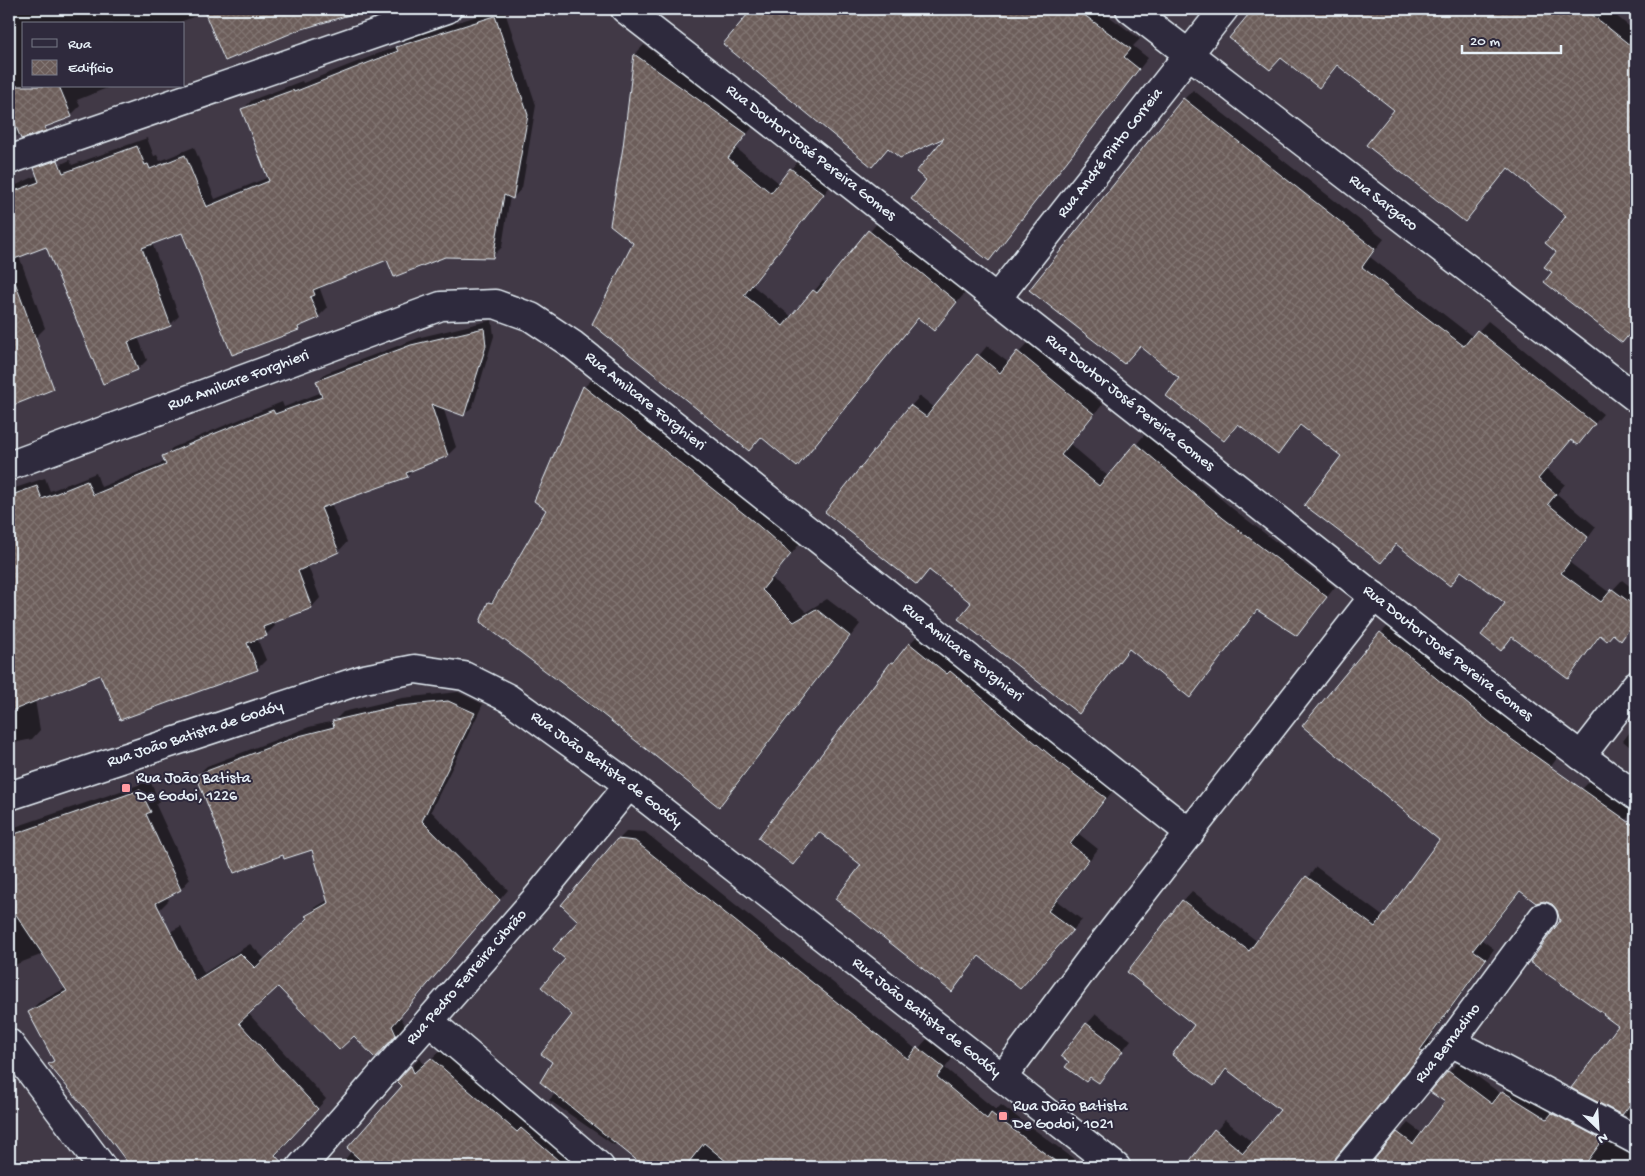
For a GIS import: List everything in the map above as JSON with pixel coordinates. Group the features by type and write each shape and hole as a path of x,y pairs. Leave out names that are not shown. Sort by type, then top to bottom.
{"street":[{"path":"9,160 447,9"},
{"name":"Rua Doutor José Pereira Gomes","path":"625,9 997,298 1374,596 1581,756 1636,796"},
{"name":"Rua Sargaco","path":"1130,9 1636,398"},
{"name":"Rua André Pinto Correia","path":"997,298 1224,9"},
{"name":"Rua Amilcare Forghieri","path":"9,466 441,306 495,304 531,317 573,345 1190,833"},
{"path":"1002,1078 1090,960 1374,596"},
{"name":"Rua João Batista de Godóy","path":"9,796 364,678 415,669 464,676 508,698 629,785 1116,1167"},
{"path":"1581,756 1636,685"},
{"name":"Rua Pedro Ferreira Cibrão","path":"301,1167 536,899 629,785"},
{"name":"Rua Bernadino","path":"1348,1167 1451,1042 1543,917"},
{"path":"429,1021 600,1167"},
{"path":"1451,1042 1636,1140"},
{"path":"9,1043 102,1167"}],"building":[{"path":"203,9 348,9 349,15 299,30 225,61"},
{"path":"752,9 1076,9 1131,49 1124,57 1139,69 989,261 911,199 926,180 916,172 944,138 900,158 888,148 872,167 723,44"},
{"path":"1253,9 1585,9 1636,50 1636,326 1622,343 1544,282 1552,272 1544,267 1556,252 1545,243 1566,216 1508,168 1465,222 1366,145 1394,110 1337,65 1319,88 1281,58 1270,70 1229,38"},
{"path":"495,16 528,115 513,199 504,195 493,258 445,257 394,277 387,260 313,290 315,295 310,297 319,318 298,327 299,330 232,355 182,233 142,248 171,326 128,342 138,370 103,384 46,247 9,261 9,193 39,182 34,168 58,160 63,173 137,146 145,165 148,164 150,169 185,155 206,207 269,181 241,109 293,90 294,92 398,51 396,47"},
{"path":"634,54 747,134 728,158 771,193 790,168 824,194 744,295 783,326 813,290 817,293 868,230 957,302 934,331 918,318 797,467 761,437 749,451 592,324 633,243 610,225 623,147"},
{"path":"9,86 60,88 72,117 45,127 46,131 21,139 9,109"},
{"path":"1183,98 1375,249 1362,267 1464,346 1477,330 1595,424 1578,445 1571,440 1538,479 1556,494 1548,504 1588,537 1561,573 1601,602 1612,589 1636,607 1636,619 1621,641 1613,634 1607,641 1600,635 1568,679 1512,637 1501,651 1481,635 1505,603 1461,571 1450,586 1396,544 1381,563 1304,505 1341,456 1300,425 1278,455 1238,424 1224,441 1166,396 1179,378 1140,346 1124,364 1029,290"},
{"path":"12,274 54,389 9,407 9,275"},
{"path":"484,328 486,346 464,416 431,404 448,456 406,473 408,477 321,508 339,552 298,571 312,608 263,627 267,636 247,643 258,670 120,720 107,687 105,687 100,675 9,712 9,496 37,486 42,499 87,481 93,495 166,465 162,456 211,435 273,410 275,414 322,397 316,381 411,345"},
{"path":"1017,351 1094,414 1061,455 1099,486 1135,443 1223,518 1327,597 1297,636 1257,610 1190,698 1129,649 1079,714 958,619 971,603 929,570 917,585 825,512 910,405 926,417 977,354 1000,373"},
{"path":"583,386 753,521 791,554 762,590 794,622 816,609 850,636 719,807 592,706 480,622 488,602 492,603 546,510 534,501"},
{"path":"1380,632 1504,734 1636,827 1636,1097 1622,1115 1571,1088 1618,1026 1530,962 1560,921 1557,910 1552,904 1544,901 1536,903 1520,891 1473,950 1486,959 1420,1050 1423,1052 1336,1157 1333,1167 1185,1167 1214,1129 1243,1153 1280,1110 1226,1069 1214,1086 1172,1055 1194,1025 1127,972 1182,900 1249,951 1306,876 1375,927 1439,840 1302,726"},
{"path":"909,643 947,674 950,671 1063,766 1106,798 1070,844 1089,859 1048,911 1073,930 1020,989 979,956 952,992 835,899 861,865 819,832 793,865 758,838 891,662 893,663"},
{"path":"448,701 475,713 422,821 500,900 392,1026 396,1035 375,1058 354,1036 339,1050 278,987 239,1023 318,1109 275,1155 286,1167 131,1167 48,1064 54,1061 28,1012 67,991 9,904 9,836 140,790 151,812 146,814 181,890 156,903 195,981 240,953 255,968 308,918 305,916 328,903 312,850 284,859 283,855 234,873 196,775 299,736 334,727 332,721 392,707"},
{"path":"617,839 635,841 908,1059 917,1047 944,1068 937,1077 987,1119 991,1113 1063,1167 733,1167 704,1143 685,1167 645,1167 540,1082 552,1062 541,1054 572,1015 541,987 565,959 553,949 578,921 561,905"},
{"path":"1086,1023 1123,1051 1099,1083 1090,1077 1086,1082 1065,1067 1069,1062 1061,1056"},
{"path":"431,1058 517,1132 521,1128 566,1167 368,1167 347,1148 402,1086 397,1081 411,1066 414,1073"},
{"path":"1448,1071 1492,1104 1502,1091 1547,1119 1552,1113 1603,1140 1583,1167 1368,1167 1397,1132 1413,1144 1445,1102 1430,1092"}],"place":[{"name":"Rua João Batista De Godoi, 1226","path":"126,788"},
{"name":"Rua João Batista De Godoi, 1021","path":"1003,1116"}]}
